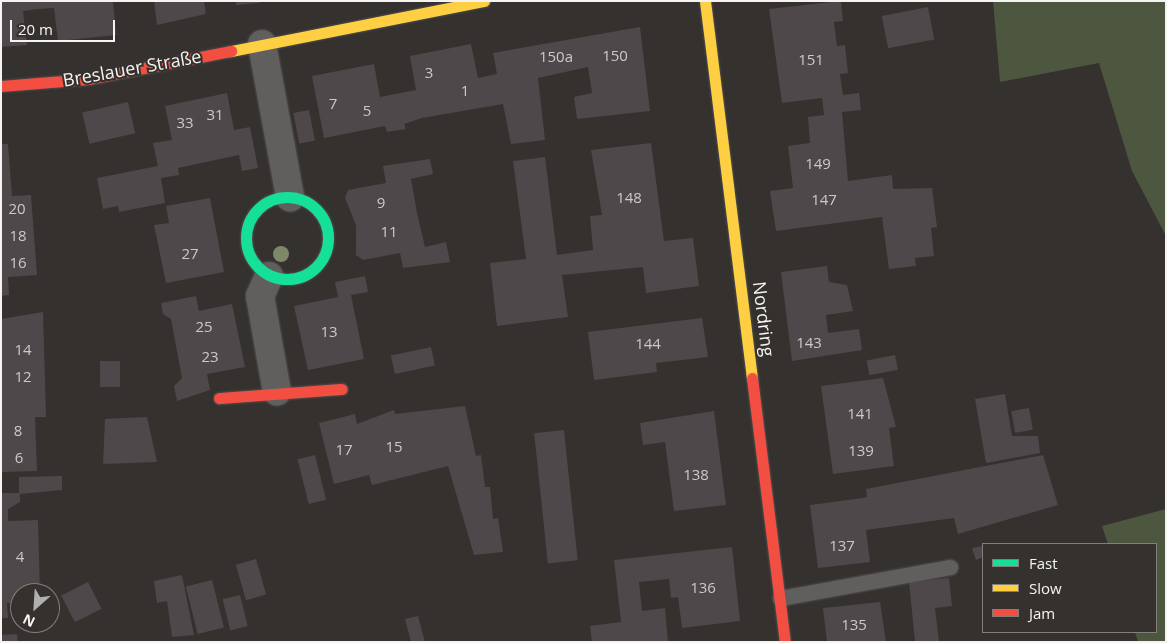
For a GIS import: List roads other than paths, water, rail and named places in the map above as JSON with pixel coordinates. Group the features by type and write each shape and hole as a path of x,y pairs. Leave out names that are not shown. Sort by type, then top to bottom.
{"street":[{"name":"Breslauer Straße","path":"1,86 88,79 484,1"},
{"name":"Nordring","path":"705,1 785,642"},
{"path":"262,44 290,197"},
{"path":"290,197 314,207 322,218 327,230 324,255 307,275 282,280 269,276 249,256 247,228 263,205 290,197"},
{"path":"269,276 260,296 278,392"},
{"path":"219,398 278,392 342,389"}],"lane":[{"path":"780,598 950,568"}]}
